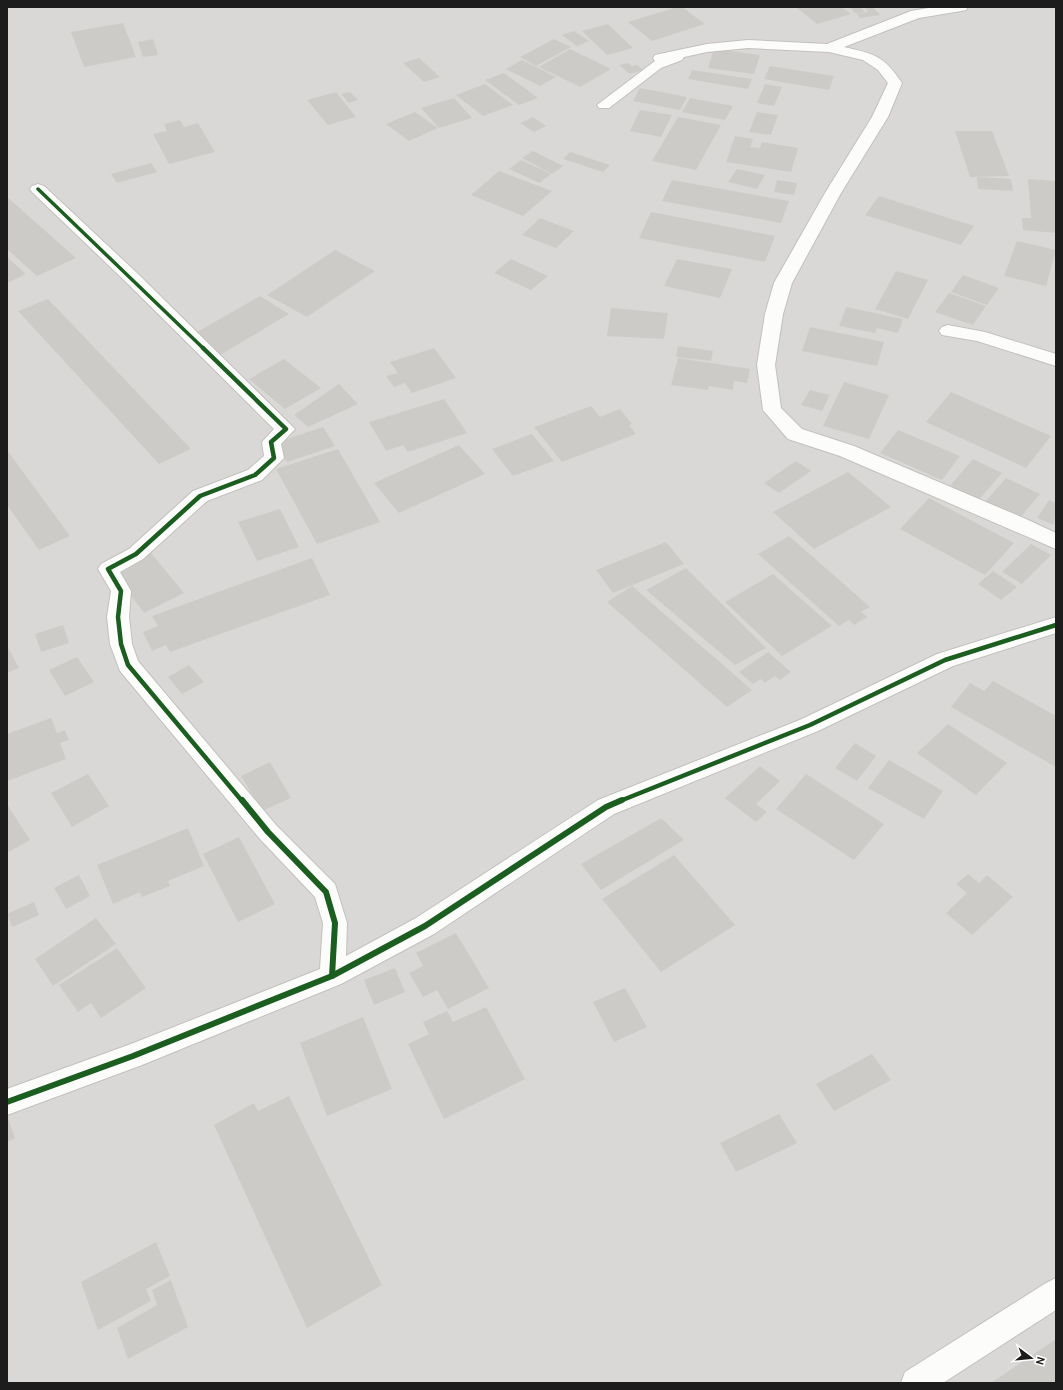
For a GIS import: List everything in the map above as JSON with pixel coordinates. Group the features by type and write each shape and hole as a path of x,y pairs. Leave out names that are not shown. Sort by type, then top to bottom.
{"street":[{"path":"829,48 916,14 961,7"},
{"path":"660,58 693,51 748,44 829,48 868,57 883,67 895,82 880,117 833,193 783,283 774,314 766,365 772,410 796,434 847,451 1019,524 1056,542"},
{"path":"604,106 656,65 693,51"},
{"path":"38,189 131,277 286,429 271,442 274,458 255,475 200,496 136,554 108,570 121,591 118,616 120,644 128,665 268,832 326,892 335,923 332,976"},
{"path":"948,331 979,336 1056,360"},
{"path":"7,1102 133,1056 332,976 425,926 606,807 810,726 945,660 1056,625"},
{"path":"916,1383 1056,1293"}],"shaded area":[{"path":"7,7 1056,7 1056,1383 7,1383"}],"building":[{"path":"677,7 682,7 705,24 652,41 628,22"},
{"path":"796,7 841,7 851,14 817,24"},
{"path":"850,7 861,7 865,12 856,14"},
{"path":"864,7 873,7 880,15 860,18 857,14 868,12"},
{"path":"123,23 136,57 84,67 71,32"},
{"path":"608,24 633,48 607,55 582,31"},
{"path":"574,31 589,41 577,46 562,35"},
{"path":"153,39 158,55 143,57 138,42"},
{"path":"554,39 571,47 536,66 520,57"},
{"path":"570,49 611,69 580,87 539,67"},
{"path":"714,49 760,55 754,74 708,68"},
{"path":"419,58 440,77 424,82 403,63"},
{"path":"522,60 556,77 540,86 506,69"},
{"path":"628,63 632,66 637,65 643,70 630,74 619,65"},
{"path":"770,66 834,76 829,90 764,79"},
{"path":"692,70 752,79 748,89 688,79"},
{"path":"504,73 538,98 519,105 485,80"},
{"path":"485,84 513,105 483,116 456,95"},
{"path":"765,84 782,87 774,106 757,103"},
{"path":"640,88 687,97 680,110 633,101"},
{"path":"336,92 356,117 328,125 307,100"},
{"path":"350,92 358,100 349,103 341,94"},
{"path":"454,98 472,118 439,128 421,108"},
{"path":"690,98 733,106 725,120 682,112"},
{"path":"640,110 672,115 661,137 630,131"},
{"path":"415,112 438,128 409,141 386,124"},
{"path":"757,112 778,115 771,135 749,132"},
{"path":"533,117 546,126 534,132 520,123"},
{"path":"678,117 721,125 696,170 652,161"},
{"path":"180,120 184,127 198,123 215,152 169,164 153,134 167,131 164,124"},
{"path":"955,131 992,131 1009,176 970,177"},
{"path":"735,136 753,139 750,147 760,148 762,142 798,148 791,172 726,162"},
{"path":"533,151 563,166 552,174 522,158"},
{"path":"570,152 610,165 603,172 563,159"},
{"path":"521,160 551,174 539,183 509,169"},
{"path":"151,163 157,172 117,183 111,174"},
{"path":"737,169 765,175 757,189 728,182"},
{"path":"499,171 552,191 523,216 471,195"},
{"path":"977,177 1011,179 1013,191 978,189"},
{"path":"1028,179 1056,181 1056,233 1023,230 1022,218 1031,218"},
{"path":"672,180 789,201 781,223 662,201"},
{"path":"777,180 797,183 794,195 774,192"},
{"path":"879,196 974,226 961,245 865,215"},
{"path":"7,197 76,258 37,276 7,249"},
{"path":"651,212 775,236 765,262 639,238"},
{"path":"540,218 574,231 556,248 522,235"},
{"path":"1017,241 1056,250 1046,286 1004,276"},
{"path":"335,250 375,271 307,317 267,295"},
{"path":"7,257 26,274 7,283"},
{"path":"511,259 548,276 531,290 494,273"},
{"path":"677,259 732,269 720,298 664,286"},
{"path":"896,271 928,280 908,319 875,309"},
{"path":"963,275 999,288 987,305 951,292"},
{"path":"949,293 986,306 973,325 935,312"},
{"path":"260,296 289,314 220,355 192,335"},
{"path":"48,299 191,449 159,464 18,311"},
{"path":"846,307 903,319 898,333 877,328 875,333 839,326"},
{"path":"611,308 668,313 664,339 607,336"},
{"path":"810,327 884,342 877,366 802,351"},
{"path":"678,346 713,351 711,361 676,357"},
{"path":"434,348 456,378 412,393 405,383 394,387 386,376 398,373 390,362"},
{"path":"678,358 750,369 747,383 734,381 733,390 709,386 708,390 671,385"},
{"path":"284,359 321,388 285,409 249,379"},
{"path":"844,382 889,395 869,439 823,426"},
{"path":"339,384 358,404 308,427 294,415"},
{"path":"810,390 830,395 822,411 801,405"},
{"path":"951,392 1051,436 1026,468 926,422"},
{"path":"444,399 467,433 408,452 403,445 386,451 369,422"},
{"path":"591,406 600,417 620,409 632,424 629,425 636,434 562,462 534,427"},
{"path":"323,427 335,446 287,462 275,443"},
{"path":"898,430 960,456 942,480 880,453"},
{"path":"532,434 554,461 513,476 492,449"},
{"path":"459,445 485,474 399,513 374,483"},
{"path":"338,449 380,522 317,544 276,469"},
{"path":"7,450 70,536 39,550 7,505"},
{"path":"973,459 1002,473 977,502 948,488"},
{"path":"796,461 811,471 779,493 764,483"},
{"path":"848,472 891,507 814,549 773,512"},
{"path":"1006,478 1040,494 1019,519 985,502"},
{"path":"929,498 1014,543 985,575 900,529"},
{"path":"1049,500 1056,503 1054,525 1037,518"},
{"path":"280,509 299,547 257,561 238,522"},
{"path":"789,536 870,607 861,612 867,617 854,625 849,620 839,626 758,554"},
{"path":"666,542 684,564 613,593 596,570"},
{"path":"1031,544 1051,555 1022,584 1002,572"},
{"path":"151,553 184,593 144,613 113,571"},
{"path":"312,558 330,595 170,652 166,645 152,651 143,632 158,626 152,616"},
{"path":"686,568 766,648 735,665 646,590"},
{"path":"993,571 1017,587 1001,600 978,584"},
{"path":"773,574 832,626 782,656 725,602"},
{"path":"632,586 752,690 727,707 607,602"},
{"path":"63,625 69,643 41,652 35,634"},
{"path":"7,646 19,668 7,673"},
{"path":"768,652 791,672 780,680 775,676 765,683 761,679 753,684 739,672"},
{"path":"77,657 94,682 65,696 49,670"},
{"path":"189,665 204,682 182,694 168,677"},
{"path":"993,681 1056,716 1056,767 951,707 970,683 984,691"},
{"path":"51,718 57,733 65,730 69,740 60,743 66,759 7,781 7,734"},
{"path":"948,724 1007,763 976,795 917,753"},
{"path":"855,743 876,756 857,781 835,768"},
{"path":"889,760 943,791 924,819 868,788"},
{"path":"270,762 291,798 262,811 241,776"},
{"path":"760,766 780,781 756,804 767,812 756,822 725,798"},
{"path":"88,774 109,806 72,827 51,793"},
{"path":"806,774 884,824 854,860 776,809"},
{"path":"7,804 30,840 7,853"},
{"path":"661,818 684,840 601,890 581,864"},
{"path":"188,828 204,866 168,881 170,886 142,897 140,892 113,904 97,865"},
{"path":"239,837 275,904 238,922 203,854"},
{"path":"674,855 735,925 661,972 602,899"},
{"path":"968,874 979,883 987,875 1013,897 972,935 946,913 967,893 956,884"},
{"path":"79,875 90,896 66,909 54,888"},
{"path":"34,902 39,915 12,927 7,914"},
{"path":"96,918 116,944 53,986 35,959"},
{"path":"456,933 489,988 448,1009 437,990 423,997 409,973 423,966 416,953"},
{"path":"117,948 146,988 101,1018 91,1003 78,1012 59,985"},
{"path":"395,968 405,992 374,1005 364,980"},
{"path":"625,988 647,1027 614,1042 593,1002"},
{"path":"486,1007 525,1079 444,1119 408,1044 429,1034 423,1022 447,1011 453,1022"},
{"path":"363,1017 392,1089 327,1116 300,1043"},
{"path":"872,1054 891,1080 834,1111 816,1084"},
{"path":"289,1096 382,1285 307,1328 214,1125 254,1103 258,1111"},
{"path":"779,1114 797,1143 736,1172 720,1143"},
{"path":"7,1115 15,1138 7,1142"},
{"path":"156,1242 170,1276 146,1289 151,1301 98,1330 81,1282"},
{"path":"171,1280 188,1327 128,1359 117,1328 157,1305 152,1290"},
{"path":"1056,1339 1056,1383 991,1383"}],"cycle path":[{"path":"38,189 131,277 286,429 271,442 274,458 255,475 200,496 136,554 108,569 121,591 118,617 121,644 128,665 268,832 326,892 335,923 332,976"},
{"path":"7,1102 133,1056 332,976 425,926 606,807 810,725 945,660 1056,625"}]}
